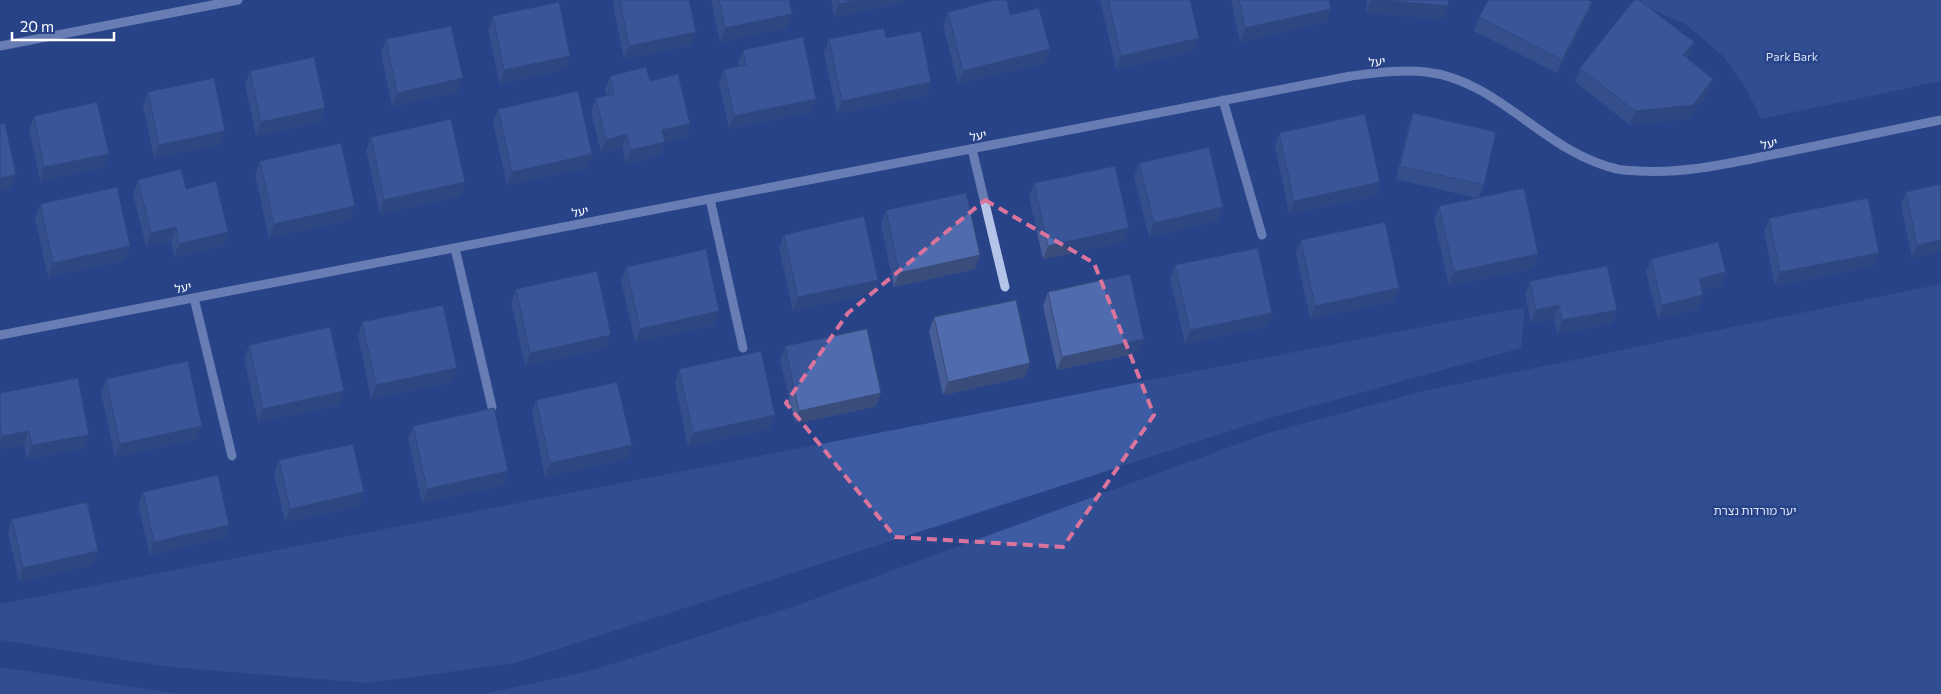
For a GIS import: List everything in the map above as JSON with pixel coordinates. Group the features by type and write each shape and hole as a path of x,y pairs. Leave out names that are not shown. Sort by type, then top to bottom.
{"street":[{"path":"0,46 238,0"},
{"name":"יעל","path":"0,335 1351,76 1392,72 1427,72 1455,80 1484,92 1556,143 1587,159 1617,170 1652,172 1700,170 1941,120"},
{"path":"1223,100 1262,234"},
{"path":"972,149 1005,286"},
{"path":"710,199 743,348"},
{"path":"455,248 492,407"},
{"path":"194,298 232,456"}],"highlighted area":[{"path":"985,200 1094,263 1154,415 1063,547 895,537 786,403 848,313"}],"green space":[{"name":"Park Bark","path":"1641,0 1941,0 1941,81 1761,119 1746,88 1722,55 1685,24 1640,4"},
{"name":"יער מורדות נצרת","path":"1941,284 1941,694 484,694 590,671 798,605 1268,433 1424,391"},
{"path":"1525,307 1521,348 1270,418 515,663 368,683 170,667 0,640 0,604"},
{"path":"0,667 172,693 182,694 0,694"}],"building":[{"path":"620,0 689,0 696,32 629,46"},
{"path":"719,0 789,0 792,14 725,28"},
{"path":"838,0 857,0 839,4"},
{"path":"994,0 1007,0 1010,15 1039,8 1050,49 963,71 948,12"},
{"path":"1108,0 1190,0 1199,38 1121,56"},
{"path":"1239,0 1329,0 1331,9 1245,28"},
{"path":"1380,0 1449,0 1448,6"},
{"path":"1488,0 1587,0 1592,2 1562,60 1479,17"},
{"path":"1634,0 1639,0 1694,42 1683,55 1713,79 1693,105 1635,111 1580,68"},
{"path":"559,2 570,56 504,70 493,16"},
{"path":"451,26 463,78 397,93 386,39"},
{"path":"884,28 886,38 921,31 931,82 842,101 829,39"},
{"path":"803,37 816,99 734,116 724,69 746,65 743,50"},
{"path":"314,57 325,108 261,122 250,71"},
{"path":"646,67 650,81 678,74 690,124 662,130 665,142 631,150 627,134 606,140 596,98 614,94 610,76"},
{"path":"214,78 225,131 159,145 148,92"},
{"path":"578,91 592,154 512,172 498,109"},
{"path":"97,102 109,154 44,167 34,116"},
{"path":"1413,113 1496,132 1484,185 1400,166"},
{"path":"1365,114 1380,182 1294,201 1279,133"},
{"path":"451,119 465,182 384,200 371,137"},
{"path":"5,123 16,175 0,178 0,124"},
{"path":"341,143 355,206 274,224 260,161"},
{"path":"1209,147 1223,207 1154,223 1139,163"},
{"path":"1115,166 1129,228 1048,246 1034,183"},
{"path":"181,169 186,189 216,181 228,232 179,244 176,227 151,233 138,180"},
{"path":"1941,184 1941,240 1917,245 1906,192"},
{"path":"117,187 130,246 53,263 40,204"},
{"path":"1524,188 1538,254 1454,272 1439,206"},
{"path":"966,193 980,255 899,273 886,210"},
{"path":"1868,198 1879,253 1780,272 1769,218"},
{"path":"864,216 878,280 798,297 784,235"},
{"path":"1385,222 1399,288 1315,306 1301,240"},
{"path":"1718,242 1726,272 1699,279 1703,295 1662,305 1651,259"},
{"path":"1258,248 1272,313 1190,330 1175,265"},
{"path":"706,249 719,311 640,329 626,267"},
{"path":"1607,266 1617,310 1562,320 1559,305 1536,310 1530,281"},
{"path":"597,271 611,335 530,353 516,289"},
{"path":"1130,274 1144,339 1062,357 1048,292"},
{"path":"1016,300 1030,363 948,382 934,317"},
{"path":"443,305 457,368 376,385 362,322"},
{"path":"330,327 344,391 263,409 249,345"},
{"path":"867,329 881,393 799,411 785,346"},
{"path":"761,351 775,415 693,433 679,369"},
{"path":"188,361 202,426 120,444 106,379"},
{"path":"78,378 89,435 32,445 29,431 2,436 0,426 0,393"},
{"path":"617,382 632,445 550,463 536,400"},
{"path":"494,408 508,471 427,489 413,426"},
{"path":"353,444 364,492 290,509 279,460"},
{"path":"218,475 229,525 154,542 143,492"},
{"path":"87,502 98,551 23,568 12,519"}]}
